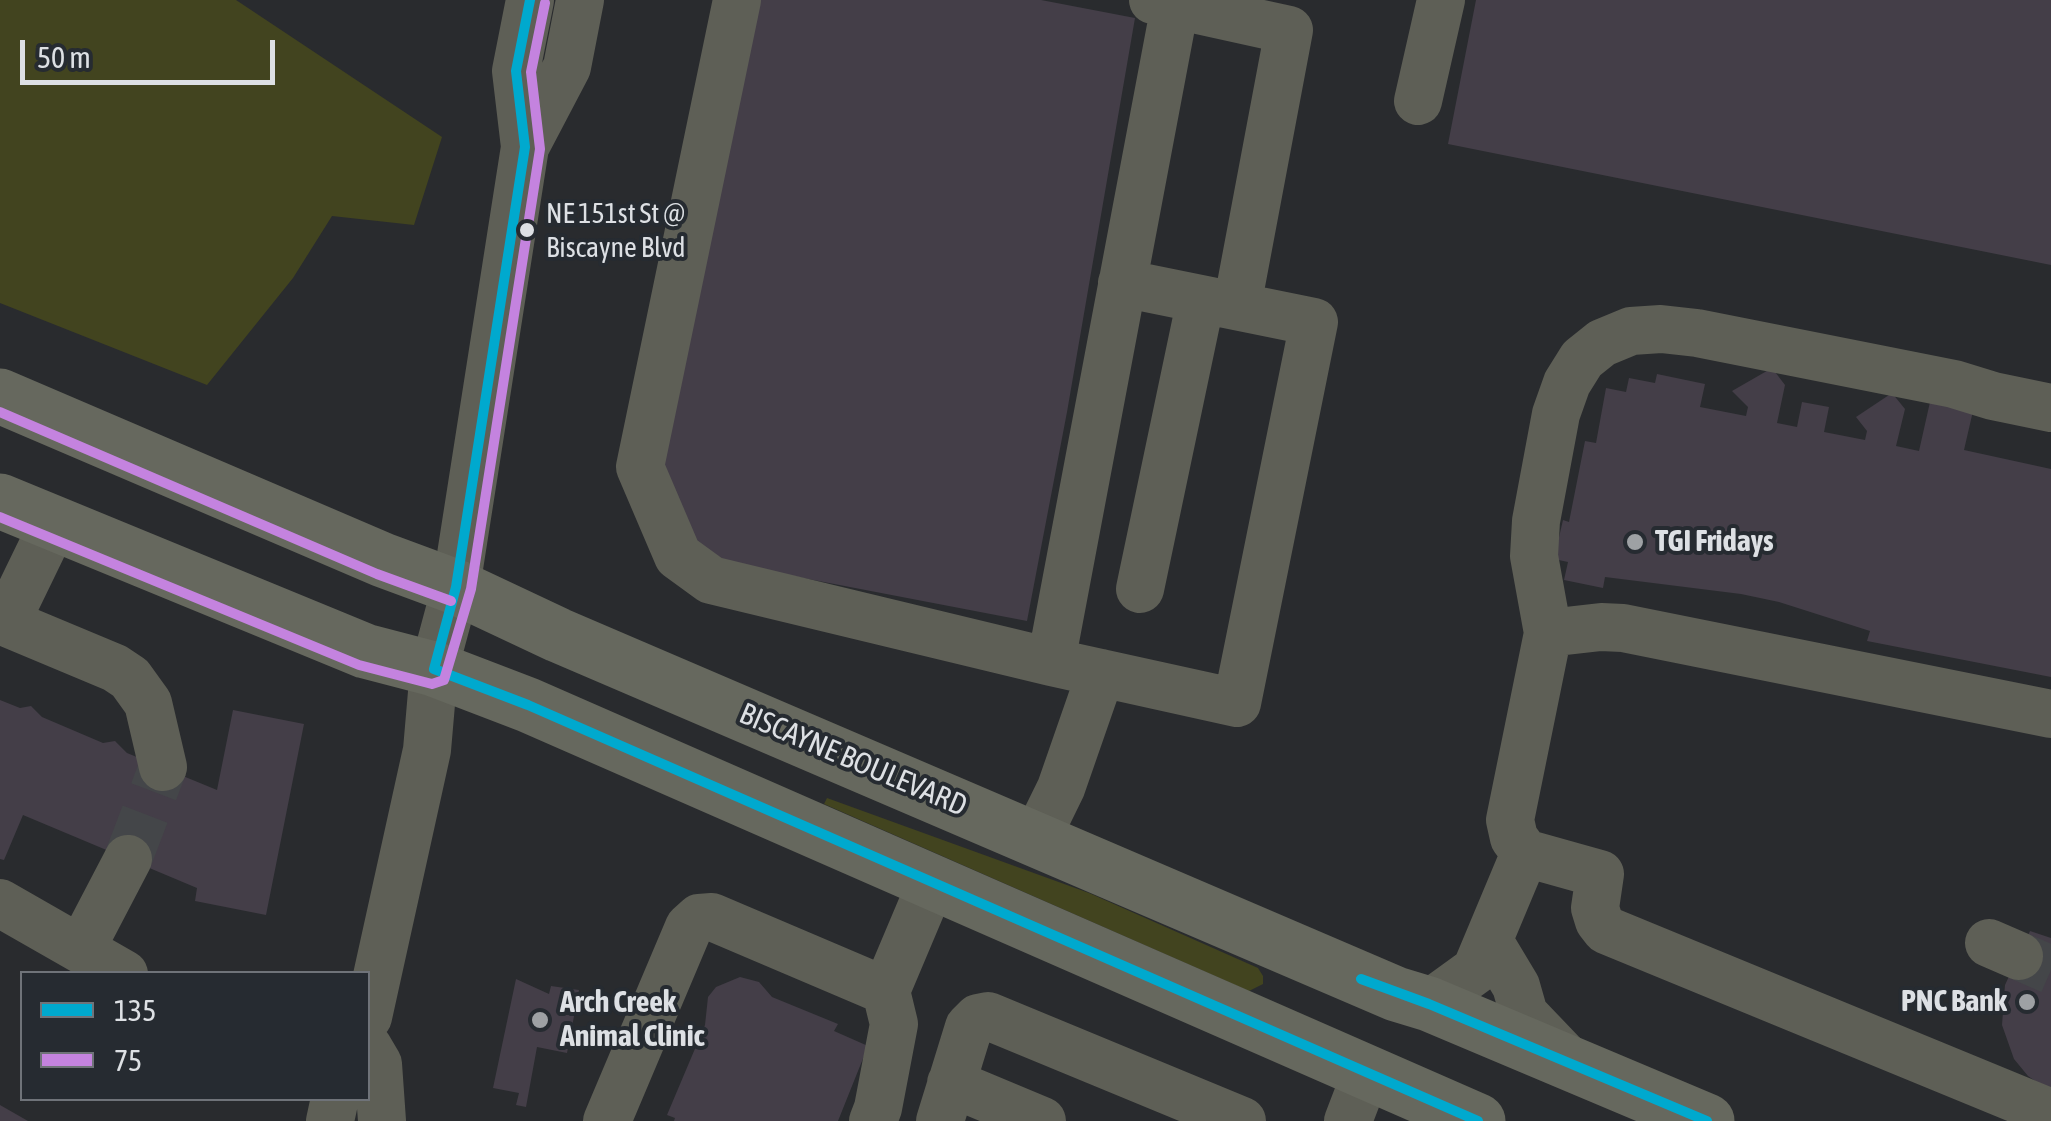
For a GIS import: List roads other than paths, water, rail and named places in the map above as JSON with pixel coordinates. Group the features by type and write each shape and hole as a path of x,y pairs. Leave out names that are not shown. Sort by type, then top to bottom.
{"main road":[{"name":"BISCAYNE BOULEVARD","path":"0,396 383,560 456,586 558,635 1707,1121"},
{"path":"0,501 365,650 434,669 528,705 932,882 1357,1098 1478,1121"},
{"path":"1357,1098 1412,999"}],"street":[{"path":"370,1008 426,750 434,669 456,586 525,147 516,71 530,0"},
{"path":"525,147 567,66 580,0"},
{"path":"737,0 640,466 678,556 710,580 1237,702 1314,322 1122,284"},
{"path":"1418,101 1442,0"},
{"path":"1051,662 1122,284 1167,1 1290,30 1219,303 1159,502 1140,588"},
{"path":"2051,408 1954,384 1660,329 1630,331 1602,343 1582,358 1567,383 1556,414 1540,503 1534,556 1548,633 1510,820 1514,838 1525,853 1600,874 1595,908 1598,921 1606,930 2051,1113"},
{"path":"1084,488 1159,502"},
{"path":"54,523 3,621 115,668 140,688 148,703 163,768"},
{"path":"1548,633 1623,628 2051,714"},
{"path":"1036,838 1061,788 1101,673"},
{"path":"1412,999 1476,970 1525,853"},
{"path":"80,949 128,858"},
{"path":"873,1121 894,1024 886,991 932,882"},
{"path":"0,903 119,971"},
{"path":"607,1121 689,926 699,918 712,918 886,991"},
{"path":"1489,941 1516,986 1524,1014 1572,1064"},
{"path":"1042,1121 946,1102 969,1027 978,1018 988,1016 1242,1121"},
{"path":"370,1051 378,1064 384,1120"}],"tunnel":[{"path":"128,859 163,767"},
{"path":"2019,956 2051,970"}],"place":[{"name":"NE 151st St @ Biscayne Blvd","path":"527,230"},
{"name":"TGI Fridays","path":"1635,542"},
{"name":"PNC Bank","path":"2027,1002"},
{"name":"Arch Creek Animal Clinic","path":"540,1020"}]}
